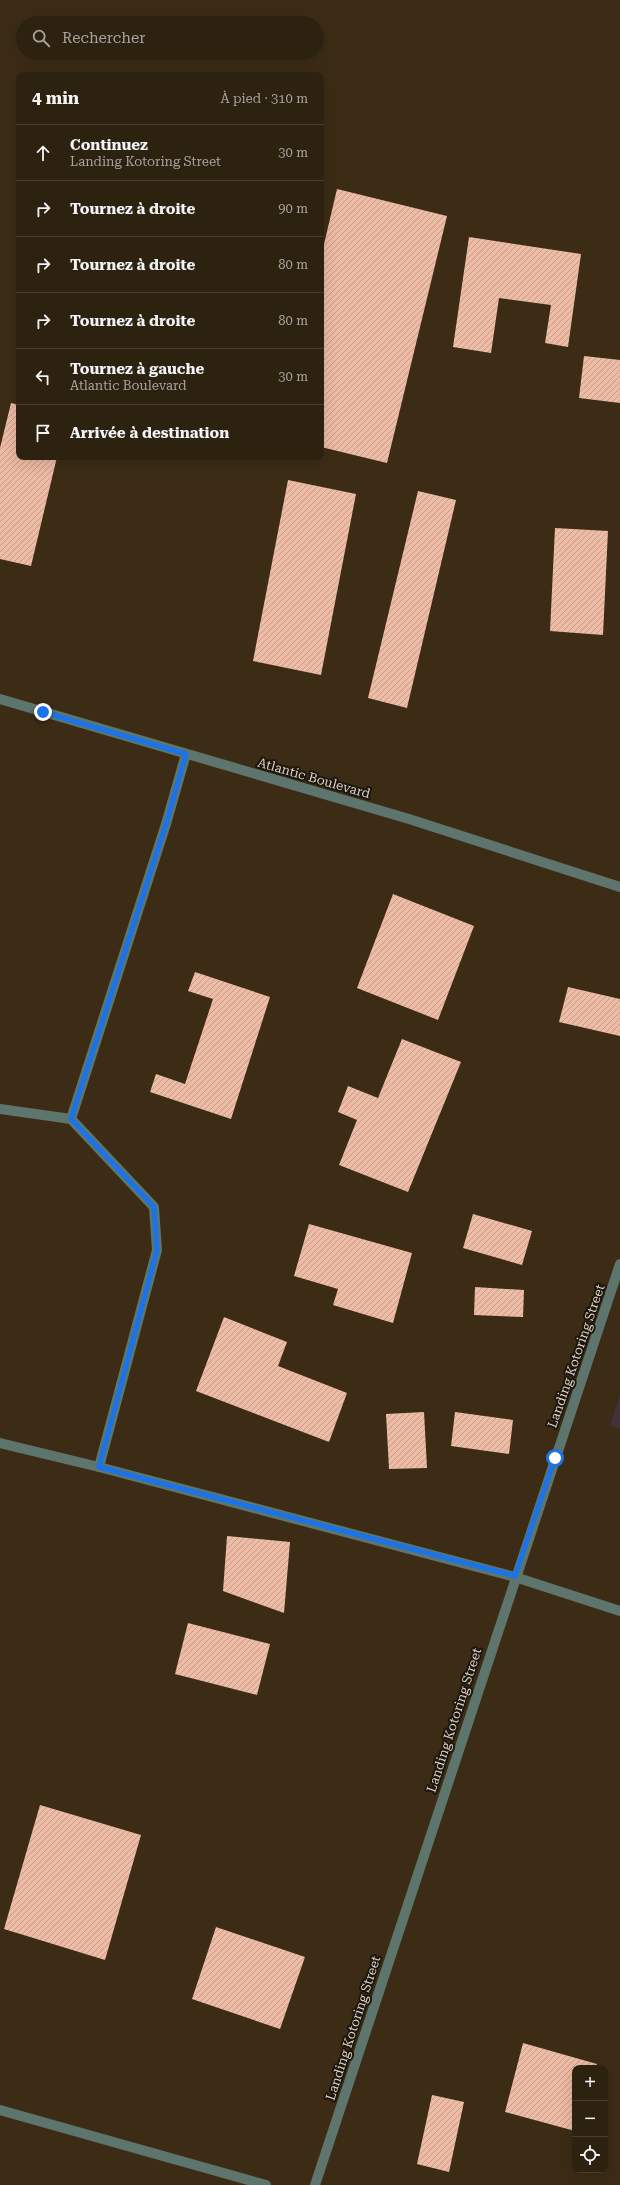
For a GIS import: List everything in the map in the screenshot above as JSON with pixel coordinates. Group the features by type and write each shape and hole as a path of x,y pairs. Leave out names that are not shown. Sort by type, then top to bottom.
{"street":[{"name":"Atlantic Boulevard","path":"0,699 416,822 620,886"},
{"path":"71,1119 166,824 186,754"},
{"path":"0,1109 71,1119 154,1207 157,1250 99,1467"},
{"name":"Landing Kotoring Street","path":"315,2185 515,1576 620,1264"},
{"path":"0,1443 99,1467 515,1576 620,1612"},
{"path":"0,2110 266,2185"}],"shaded area":[{"path":"620,1395 620,1429 610,1425"}],"building":[{"path":"337,189 447,216 387,463 324,448 324,244"},
{"path":"469,237 581,254 568,347 545,343 551,305 499,298 491,353 453,347"},
{"path":"584,356 620,360 620,403 579,398"},
{"path":"11,403 16,404 16,460 56,460 31,566 0,559 0,448"},
{"path":"288,480 356,494 321,675 253,661"},
{"path":"418,491 456,500 407,708 368,698"},
{"path":"555,528 608,531 603,635 550,631"},
{"path":"393,894 474,926 438,1020 357,988"},
{"path":"195,972 270,997 231,1119 150,1092 156,1074 185,1084 213,999 188,991"},
{"path":"568,987 620,999 620,1036 559,1022"},
{"path":"402,1039 461,1062 408,1192 339,1165 357,1120 338,1112 348,1086 378,1098"},
{"path":"473,1214 532,1231 522,1265 463,1248"},
{"path":"309,1224 412,1253 393,1323 333,1305 338,1289 294,1276"},
{"path":"475,1287 524,1290 523,1317 474,1315"},
{"path":"224,1317 287,1342 278,1366 347,1393 329,1442 196,1391"},
{"path":"424,1412 427,1468 389,1469 386,1414"},
{"path":"455,1412 513,1420 509,1454 451,1446"},
{"path":"227,1536 290,1542 284,1613 223,1591"},
{"path":"188,1623 270,1644 257,1695 175,1674"},
{"path":"40,1805 141,1835 105,1960 4,1929"},
{"path":"216,1927 305,1957 280,2029 192,1999"},
{"path":"523,2043 597,2064 572,2065 572,2130 505,2112"},
{"path":"432,2095 464,2102 449,2172 417,2164"}],"route":[{"path":"43,712 186,754 166,824 71,1119 154,1207 157,1250 99,1467 515,1576 555,1458"}]}
